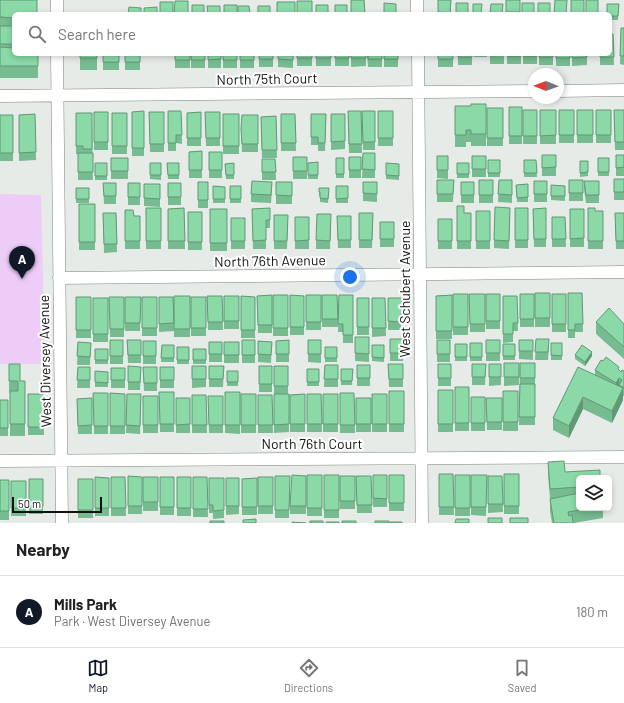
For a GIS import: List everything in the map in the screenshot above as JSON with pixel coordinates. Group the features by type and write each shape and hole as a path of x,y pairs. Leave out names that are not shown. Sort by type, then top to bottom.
{"street":[{"path":"57,0 57,12"},
{"path":"417,0 417,12"},
{"name":"West Diversey Avenue","path":"57,56 62,523"},
{"name":"West Schubert Avenue","path":"418,56 422,523"},
{"path":"564,91 624,90"},
{"name":"North 75th Court","path":"0,96 528,91"},
{"name":"North 76th Avenue","path":"59,278 624,272"},
{"name":"North 76th Court","path":"0,461 624,457"}],"shaded area":[{"path":"0,194 41,195 45,364 0,364"}],"building":[{"path":"0,0 37,0 37,12 12,12 12,18 0,17"},
{"path":"351,0 364,0 365,12 351,12"},
{"path":"438,0 451,0 450,12 438,12"},
{"path":"506,0 520,0 520,12 506,12"},
{"path":"555,0 567,0 566,12 554,12"},
{"path":"571,0 584,0 584,12 571,12"},
{"path":"586,0 598,0 598,12 586,12"},
{"path":"175,1 188,1 188,12 174,12"},
{"path":"297,1 312,1 312,12 297,12"},
{"path":"160,2 173,2 173,12 160,12"},
{"path":"277,2 295,2 295,12 277,12"},
{"path":"384,3 396,4 396,12 384,12"},
{"path":"456,3 468,3 468,12 456,12"},
{"path":"522,3 534,3 534,12 522,12"},
{"path":"538,3 550,3 550,12 538,12"},
{"path":"473,4 482,4 481,12 473,12"},
{"path":"491,4 503,4 502,12 490,12"},
{"path":"607,4 619,4 618,16 612,16 612,12 607,12"},
{"path":"192,5 204,5 204,12 192,12"},
{"path":"224,5 237,5 237,12 224,12"},
{"path":"316,5 328,5 328,12 316,12"},
{"path":"335,5 347,5 347,12 335,12"},
{"path":"207,6 220,6 220,12 208,12"},
{"path":"238,6 249,6 250,12 238,12"},
{"path":"258,6 270,6 270,12 258,12"},
{"path":"129,7 141,8 141,12 128,12"},
{"path":"157,7 157,12 144,12 144,8"},
{"path":"0,26 12,26 12,44 0,44"},
{"path":"621,28 624,28 624,56 620,56"},
{"path":"613,34 614,57 600,57 612,56"},
{"path":"0,47 12,48 12,56 38,56 38,66 0,66"},
{"path":"80,56 97,56 97,58 80,58"},
{"path":"103,56 119,56 119,62 103,62"},
{"path":"125,56 140,56 140,62 125,62"},
{"path":"175,56 190,56 190,60 175,60"},
{"path":"191,56 205,56 205,60 191,60"},
{"path":"208,56 221,56 221,59 208,60"},
{"path":"223,56 237,56 237,60 223,60"},
{"path":"240,56 254,56 254,60 240,60"},
{"path":"259,56 273,56 273,59 259,59"},
{"path":"278,56 293,56 293,60 278,59"},
{"path":"297,56 312,56 312,58 297,58"},
{"path":"316,56 331,56 331,58 316,58"},
{"path":"335,56 349,56 349,58 335,58"},
{"path":"351,56 366,56 366,58 351,58"},
{"path":"368,56 382,56 382,59 368,59"},
{"path":"384,56 398,56 398,59 384,59"},
{"path":"438,56 453,56 453,59 438,59"},
{"path":"458,56 472,56 472,57"},
{"path":"539,56 553,56 553,57"},
{"path":"556,56 570,56 570,58 556,58"},
{"path":"572,56 587,56 587,57 572,58"},
{"path":"471,104 486,104 486,134 471,134 471,130 466,130 466,135 455,135 455,106 471,106"},
{"path":"509,107 522,107 522,136 509,136"},
{"path":"487,108 503,108 503,138 487,138"},
{"path":"523,110 537,110 537,136 523,136"},
{"path":"540,110 556,110 556,135 540,136"},
{"path":"559,110 574,110 574,135 559,135"},
{"path":"577,110 593,110 593,135 577,135"},
{"path":"596,110 611,110 611,135 596,135"},
{"path":"614,110 624,110 624,142 615,142"},
{"path":"144,111 144,148 132,148 132,112"},
{"path":"168,111 181,111 182,135 176,135 176,143 168,143"},
{"path":"348,111 361,111 362,144 349,144"},
{"path":"362,111 375,111 375,142 363,142"},
{"path":"378,111 393,111 393,138 378,138"},
{"path":"94,112 108,112 108,142 94,142"},
{"path":"149,112 164,112 164,144 150,144"},
{"path":"201,112 201,138 187,138 187,113"},
{"path":"205,112 220,112 220,138 206,138"},
{"path":"76,113 92,113 92,149 83,149 83,146 76,146"},
{"path":"112,113 127,113 127,146 112,146"},
{"path":"35,114 36,152 19,153 19,115"},
{"path":"223,114 239,114 239,146 223,146"},
{"path":"281,114 295,114 296,143 281,143"},
{"path":"311,114 326,114 325,143 318,143 318,137 311,137"},
{"path":"331,114 345,114 345,141 331,142"},
{"path":"0,115 13,115 13,153 0,153"},
{"path":"242,115 258,115 258,144 242,144"},
{"path":"276,116 277,150 262,150 261,117"},
{"path":"202,151 202,170 189,170 189,152"},
{"path":"209,152 222,152 222,170 209,170"},
{"path":"78,153 93,153 93,172 78,172"},
{"path":"363,153 375,153 375,170 362,169"},
{"path":"542,155 556,155 556,167 542,168"},
{"path":"616,155 624,155 624,167 616,168"},
{"path":"437,156 448,156 448,170 437,170"},
{"path":"472,156 486,156 486,169 472,169"},
{"path":"293,157 307,157 307,171 293,171"},
{"path":"349,157 361,157 361,170 349,170"},
{"path":"111,158 128,158 128,171 111,171"},
{"path":"336,158 344,158 344,174 336,174"},
{"path":"598,158 609,158 609,172 598,172"},
{"path":"262,159 275,159 276,172 262,172"},
{"path":"488,160 500,160 500,173 488,173"},
{"path":"524,160 536,160 537,173 524,173"},
{"path":"580,161 588,161 588,172 580,173"},
{"path":"318,162 318,175 308,175 308,163"},
{"path":"95,163 107,163 107,176 95,176"},
{"path":"150,163 161,163 161,175 150,175"},
{"path":"167,163 179,163 179,175 168,175"},
{"path":"234,163 234,175 226,175 225,164"},
{"path":"386,163 399,164 399,176 386,175"},
{"path":"457,163 469,163 469,174 457,174"},
{"path":"614,179 624,179 624,192 614,192"},
{"path":"437,180 454,180 453,194 437,194"},
{"path":"479,180 493,180 493,195 479,195"},
{"path":"499,180 512,180 512,195 498,194"},
{"path":"569,180 583,180 583,193 569,193"},
{"path":"252,181 272,182 271,195 251,194"},
{"path":"534,181 547,181 547,194 534,194"},
{"path":"584,181 599,181 599,195 586,195"},
{"path":"198,182 208,182 208,200 198,200"},
{"path":"276,182 292,182 292,196 276,195"},
{"path":"363,182 377,182 377,194 363,193"},
{"path":"461,182 474,182 474,195 461,195"},
{"path":"103,183 116,183 116,196 104,196"},
{"path":"128,183 140,183 140,197 128,197"},
{"path":"168,183 181,183 181,197 168,197"},
{"path":"144,184 160,184 160,199 144,198"},
{"path":"528,184 528,197 517,198 516,185"},
{"path":"551,185 565,186 565,196 551,196"},
{"path":"213,186 225,187 225,199 213,199"},
{"path":"230,186 241,186 241,199 230,199"},
{"path":"336,186 348,186 348,198 336,199"},
{"path":"76,188 89,188 89,199 76,199"},
{"path":"319,188 329,188 328,199 320,198"},
{"path":"79,204 95,204 95,242 79,242"},
{"path":"457,206 464,206 464,213 471,213 471,241 457,241"},
{"path":"495,207 510,208 509,241 494,240"},
{"path":"146,208 161,208 161,241 146,241"},
{"path":"184,208 185,241 168,241 168,209"},
{"path":"270,208 270,220 266,220 266,240 253,241 252,209"},
{"path":"515,208 528,208 528,240 515,240"},
{"path":"546,208 546,239 534,239 533,209"},
{"path":"588,208 595,208 595,211 603,211 603,241 588,241"},
{"path":"210,209 227,209 227,243 210,243"},
{"path":"570,209 584,209 584,238 570,239"},
{"path":"125,210 133,210 134,216 140,216 140,241 125,241"},
{"path":"476,211 490,211 490,241 476,241"},
{"path":"188,212 202,212 202,242 188,242"},
{"path":"103,213 116,213 117,244 104,244"},
{"path":"359,213 373,213 372,240 359,240"},
{"path":"615,213 624,213 624,241 616,241"},
{"path":"317,214 331,214 330,241 316,240"},
{"path":"274,215 288,215 287,241 274,241"},
{"path":"337,216 351,216 351,240 338,240"},
{"path":"295,217 309,217 309,240 295,241"},
{"path":"552,217 565,217 566,239 552,239"},
{"path":"231,218 245,218 245,241 231,241"},
{"path":"438,219 452,219 452,241 438,241"},
{"path":"380,222 394,222 394,239 380,239"},
{"path":"535,293 550,293 550,318 535,318"},
{"path":"568,293 582,293 583,324 575,324 575,330 568,330"},
{"path":"453,294 468,294 468,327 453,327"},
{"path":"469,294 485,294 485,324 470,324"},
{"path":"486,294 500,294 500,321 486,321"},
{"path":"520,294 534,294 534,319 520,319"},
{"path":"552,294 566,294 566,324 552,324"},
{"path":"272,295 272,325 258,325 257,296"},
{"path":"273,295 288,295 288,328 273,328"},
{"path":"290,295 304,296 304,327 290,327"},
{"path":"306,295 321,295 321,322 306,322"},
{"path":"322,295 337,295 338,319 322,319"},
{"path":"339,295 353,295 353,335 343,335 343,324 338,324"},
{"path":"452,295 452,331 436,331 436,296"},
{"path":"174,296 190,296 190,329 174,329"},
{"path":"207,296 222,296 223,322 208,322"},
{"path":"224,296 239,296 239,321 224,321"},
{"path":"241,296 255,297 255,330 241,330"},
{"path":"503,296 517,296 518,323 513,323 513,334 503,334"},
{"path":"76,297 91,297 91,330 76,330"},
{"path":"109,297 124,297 124,329 110,329"},
{"path":"125,297 141,297 140,323 125,323"},
{"path":"142,297 157,297 157,328 142,328"},
{"path":"159,297 173,297 174,323 159,324"},
{"path":"191,297 206,297 206,328 191,328"},
{"path":"93,298 108,298 108,334 93,334"},
{"path":"357,298 369,298 369,327 357,327"},
{"path":"372,298 385,298 386,328 372,328"},
{"path":"388,298 402,298 401,322 388,321"},
{"path":"609,308 624,324 624,347 596,322"},
{"path":"355,337 369,337 369,354 355,353"},
{"path":"390,339 403,339 403,353 390,353"},
{"path":"536,339 549,339 548,352 535,352"},
{"path":"110,340 123,340 123,356 110,356"},
{"path":"127,340 141,340 141,355 128,355"},
{"path":"242,340 255,340 255,355 242,355"},
{"path":"289,340 289,354 276,354 276,341"},
{"path":"308,340 321,340 321,354 308,354"},
{"path":"437,340 450,340 450,354 437,354"},
{"path":"486,340 500,340 500,353 486,353"},
{"path":"519,340 533,340 533,351 519,351"},
{"path":"143,341 156,341 156,356 143,356"},
{"path":"258,341 272,342 271,355 258,354"},
{"path":"78,342 91,343 90,357 77,356"},
{"path":"209,342 222,342 222,354 209,354"},
{"path":"224,342 239,342 239,355 224,355"},
{"path":"470,343 482,343 482,357 470,357"},
{"path":"551,343 562,343 562,356 551,355"},
{"path":"455,344 467,344 467,357 455,357"},
{"path":"503,344 515,344 515,356 503,356"},
{"path":"162,345 174,345 174,358 161,358"},
{"path":"372,345 384,345 384,358 372,357"},
{"path":"582,345 592,352 585,362 575,355"},
{"path":"177,347 189,347 189,360 177,360"},
{"path":"325,347 337,347 337,358 325,358"},
{"path":"95,349 108,349 108,360 95,360"},
{"path":"193,349 206,349 206,360 193,360"},
{"path":"606,357 619,367 618,369 621,372 622,370 624,371 624,388 619,385 622,380 619,378 616,383 595,370 601,360 603,361"},
{"path":"504,363 519,363 519,377 504,377"},
{"path":"520,363 535,363 535,378 520,378"},
{"path":"9,364 20,364 20,381 25,381 25,424 10,424 10,391 18,391 18,381 9,381"},
{"path":"388,364 403,364 403,379 389,379"},
{"path":"438,364 451,364 451,378 438,378"},
{"path":"472,364 486,364 485,377 472,377"},
{"path":"489,364 501,364 501,377 489,377"},
{"path":"325,365 338,365 338,379 324,379"},
{"path":"357,365 370,365 370,378 357,378"},
{"path":"128,366 141,367 140,382 128,382"},
{"path":"192,366 206,366 206,379 192,379"},
{"path":"209,366 224,366 223,379 209,379"},
{"path":"259,366 272,366 272,384 259,384"},
{"path":"274,366 288,366 288,386 274,386"},
{"path":"78,367 90,367 90,380 77,380"},
{"path":"143,367 157,367 157,383 144,383"},
{"path":"160,367 174,367 174,380 160,380"},
{"path":"578,367 623,388 612,411 583,397 569,426 553,418"},
{"path":"111,368 125,368 125,380 111,380"},
{"path":"307,369 319,369 319,382 307,382"},
{"path":"341,369 353,369 352,381 341,381"},
{"path":"95,371 108,372 108,383 95,382"},
{"path":"227,371 238,371 238,382 227,382"},
{"path":"520,384 535,384 535,417 519,417"},
{"path":"455,387 469,387 469,423 455,423"},
{"path":"438,390 453,390 453,424 438,424"},
{"path":"389,391 404,391 404,424 389,424"},
{"path":"503,391 518,391 518,422 503,422"},
{"path":"159,392 174,392 174,424 160,424"},
{"path":"225,392 240,392 240,425 225,425"},
{"path":"93,393 108,393 108,426 94,426"},
{"path":"110,393 125,394 125,426 110,426"},
{"path":"340,393 354,393 355,425 340,425"},
{"path":"28,394 43,394 44,427 28,427"},
{"path":"127,394 141,394 140,426 126,425"},
{"path":"241,394 256,394 256,425 241,425"},
{"path":"274,394 289,394 289,424 274,425"},
{"path":"305,394 305,424 290,424 290,395"},
{"path":"307,394 321,394 322,424 307,424"},
{"path":"323,394 338,394 338,424 323,424"},
{"path":"372,394 387,394 387,424 372,424"},
{"path":"192,395 206,395 207,425 192,425"},
{"path":"258,395 272,395 273,425 258,425"},
{"path":"143,396 158,396 158,425 143,425"},
{"path":"208,396 223,396 223,425 209,425"},
{"path":"471,397 485,397 485,423 471,423"},
{"path":"92,398 92,425 78,426 77,399"},
{"path":"176,398 190,398 190,424 176,425"},
{"path":"356,398 371,398 371,424 356,424"},
{"path":"486,398 502,398 502,422 487,422"},
{"path":"0,400 8,400 8,428 0,428"},
{"path":"564,461 565,472 600,470 600,475 576,475 576,487 550,489 548,462"},
{"path":"439,474 453,474 454,507 439,507"},
{"path":"504,474 519,474 519,506 504,506"},
{"path":"292,475 306,476 306,506 290,506"},
{"path":"307,475 322,475 322,508 307,508"},
{"path":"324,475 339,475 339,510 324,510"},
{"path":"373,475 387,475 387,499 373,498"},
{"path":"389,475 404,475 404,503 389,503"},
{"path":"455,475 470,475 470,508 455,508"},
{"path":"471,475 487,475 486,507 471,507"},
{"path":"128,476 142,477 142,506 128,506"},
{"path":"275,476 290,476 289,510 275,510"},
{"path":"340,476 355,476 355,501 340,501"},
{"path":"356,476 371,476 372,505 357,505"},
{"path":"488,476 502,476 503,504 488,504"},
{"path":"95,477 109,478 109,508 95,508"},
{"path":"111,477 125,477 126,508 111,508"},
{"path":"143,477 158,477 158,502 143,502"},
{"path":"160,477 174,477 174,507 160,507"},
{"path":"177,477 191,477 191,508 177,508"},
{"path":"193,477 207,477 208,509 193,509"},
{"path":"258,477 273,477 273,506 258,506"},
{"path":"209,478 224,478 224,510 213,511 213,505 209,505"},
{"path":"226,478 239,478 239,506 226,506"},
{"path":"257,478 257,507 242,507 242,479"},
{"path":"29,479 43,479 43,506 29,506"},
{"path":"78,479 93,479 93,510 78,510"},
{"path":"0,480 9,480 9,511 0,511"},
{"path":"11,481 26,481 26,508 11,508"},
{"path":"576,494 576,511 568,512 569,516 572,515 573,523 554,523 550,499"},
{"path":"488,518 502,518 502,523 488,523"},
{"path":"510,518 528,518 528,523 510,523"},
{"path":"256,519 256,523 243,523 243,520"},
{"path":"456,519 469,519 469,523 455,523"},
{"path":"210,521 224,521 224,523 210,523"},
{"path":"310,521 323,521 323,523 310,523"},
{"path":"342,521 356,521 356,523 342,523"},
{"path":"375,521 389,521 389,523 375,523"},
{"path":"339,522 339,523 326,523"},
{"path":"402,522 402,523 390,523"}],"place":[{"name":"Mills Park","path":"22,279"}]}
